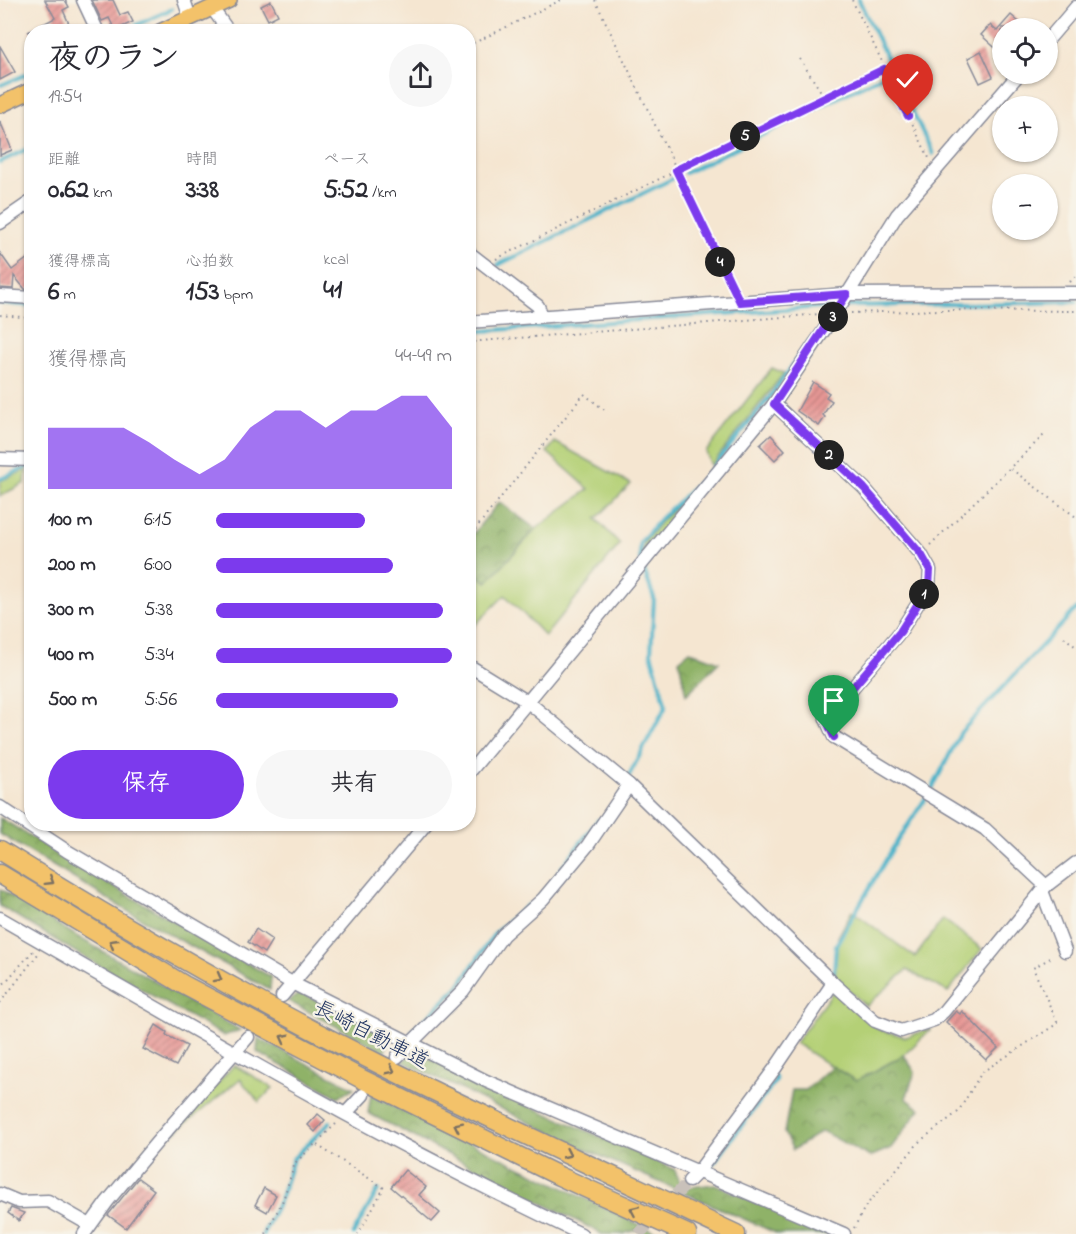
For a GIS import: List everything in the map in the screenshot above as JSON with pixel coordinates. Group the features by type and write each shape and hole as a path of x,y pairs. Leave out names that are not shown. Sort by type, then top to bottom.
{"highway":[{"name":"長崎自動車道","path":"0,850 80,900 184,959 371,1060 736,1234"},
{"name":"長崎自動車道","path":"0,874 184,985 329,1061 559,1176 687,1234"}],"main road":[{"path":"177,24 229,0"},
{"path":"2,99 24,92"}],"street":[{"path":"83,0 94,24"},
{"path":"183,0 190,18"},
{"path":"1058,28 1076,7"},
{"path":"212,8 223,24"},
{"path":"476,764 774,404 835,314 897,215 1010,84"},
{"path":"0,223 24,206"},
{"path":"476,258 538,306 542,316"},
{"path":"476,321 847,294 1076,293"},
{"path":"0,296 24,298"},
{"path":"774,404 864,488 921,554 930,570 929,586 900,632 826,719 834,737 986,829 1044,889 1065,951"},
{"path":"0,459 24,460"},
{"path":"476,670 528,702 625,782 875,1021 901,1031 934,1020 944,1011 1044,889 1076,863"},
{"path":"397,1057 463,991 503,935 543,899 588,845 625,782"},
{"path":"0,807 24,823"},
{"path":"37,831 292,983 486,1081 844,1234"},
{"path":"282,996 420,831"},
{"path":"0,918 235,1053 456,1174 581,1234"},
{"path":"689,1181 773,1071 829,979"},
{"path":"0,1194 19,1202 48,1201 87,1229 157,1142 248,1037"},
{"path":"346,1113 363,1095"}],"path":[{"path":"476,42 561,0"},
{"path":"595,0 740,302"},
{"path":"852,0 884,69 936,168"},
{"path":"800,59 825,98"},
{"path":"484,264 884,69"},
{"path":"476,341 835,314 940,310 1076,311"},
{"path":"0,315 24,317"},
{"path":"476,528 584,394 607,412"},
{"path":"921,554 1044,435"},
{"path":"1010,468 1076,517"},
{"path":"1064,637 1076,647"},
{"path":"0,988 29,955 44,943"},
{"path":"0,1003 37,956 44,943"},
{"path":"851,1234 865,1207 920,1141 958,1112 982,1072 1055,1025 1057,1022 1033,968 1065,951"},
{"path":"266,1234 283,1200 295,1163 316,1145 346,1113"},
{"path":"316,1145 384,1188 358,1234"}],"green space":[{"path":"772,368 784,373 711,466 706,452"},
{"path":"555,442 631,484 596,519 620,544 545,636 505,595 476,624 476,574 487,582 536,529 589,489 547,452"},
{"path":"24,471 24,484 0,496 0,481"},
{"path":"702,485 643,556 644,543 662,520"},
{"path":"499,502 536,529 487,582 476,574 476,530"},
{"path":"690,651 719,662 686,695 679,660"},
{"path":"0,818 271,977 270,990 126,910 0,834"},
{"path":"0,889 78,937 240,1030 224,1036 77,953 0,906"},
{"path":"852,911 915,957 943,919 982,949 948,992 907,970 866,1006 835,977 838,937"},
{"path":"834,990 880,1030 906,1037 931,1029 904,1055 855,1082 795,1043"},
{"path":"301,993 389,1037 385,1052 288,1001"},
{"path":"258,1038 354,1088 338,1097 257,1052"},
{"path":"416,1051 507,1096 674,1169 683,1188 715,1184 830,1234 778,1234 591,1152 402,1061"},
{"path":"904,1055 915,1072 906,1098 920,1109 891,1148 870,1157 822,1131 793,1150 784,1133 792,1090 806,1090 832,1066 856,1081"},
{"path":"234,1065 273,1088 259,1102 240,1079 167,1139"},
{"path":"371,1095 659,1234 641,1234 639,1229 623,1234 602,1234 368,1113"}],"building":[{"path":"45,0 65,0 69,7 63,10 69,24 43,24 55,18"},
{"path":"92,0 113,0 120,15 128,12 133,22 112,24 109,18 102,21"},
{"path":"271,1 278,15 268,20 261,6"},
{"path":"990,25 992,27 992,45 981,35"},
{"path":"0,46 15,72 0,80"},
{"path":"981,51 992,77 980,83 968,58"},
{"path":"0,121 12,150 0,155"},
{"path":"0,253 12,270 24,261 24,288 14,276 13,289 0,288"},
{"path":"813,382 829,393 826,397 832,401 819,426 797,411"},
{"path":"771,435 785,450 775,460 760,445"},
{"path":"256,929 272,940 264,953 248,942"},
{"path":"956,1011 960,1014 962,1011 998,1048 986,1060 946,1022"},
{"path":"156,1025 167,1032 166,1035 187,1046 176,1066 143,1049"},
{"path":"318,1114 325,1120 315,1132 308,1125"},
{"path":"405,1170 426,1187 419,1195 440,1213 432,1222 391,1187"},
{"path":"138,1178 154,1190 126,1228 108,1215"},
{"path":"264,1188 276,1195 267,1212 255,1205"},
{"path":"11,1208 24,1213 19,1221 8,1213"}],"waterway":[{"path":"859,0 933,154"},
{"path":"139,24 172,9"},
{"path":"1,85 24,75"},
{"path":"685,173 882,76"},
{"path":"0,162 24,151"},
{"path":"498,265 672,179"},
{"path":"843,306 1076,302"},
{"path":"0,303 24,305"},
{"path":"476,331 835,306"},
{"path":"640,560 640,543 660,519 705,477 770,397 810,341"},
{"path":"0,479 24,468"},
{"path":"627,779 666,706 651,653 654,598 644,570"},
{"path":"830,977 834,971 836,945 894,846 933,787 961,732 1076,609"},
{"path":"559,871 598,820"},
{"path":"412,1032 458,987 495,933 528,905"},
{"path":"771,1068 769,1064 819,993"},
{"path":"711,1166 776,1080 774,1075"},
{"path":"263,1234 281,1197 293,1159 330,1122"},
{"path":"353,1234 378,1190"}],"tunnel":[{"path":"639,1234 689,1181"}],"route":[{"path":"834,737 826,719 900,632 929,586 930,570 921,554 864,488 774,404 847,294 740,302 676,170 884,69 908,116"}]}
